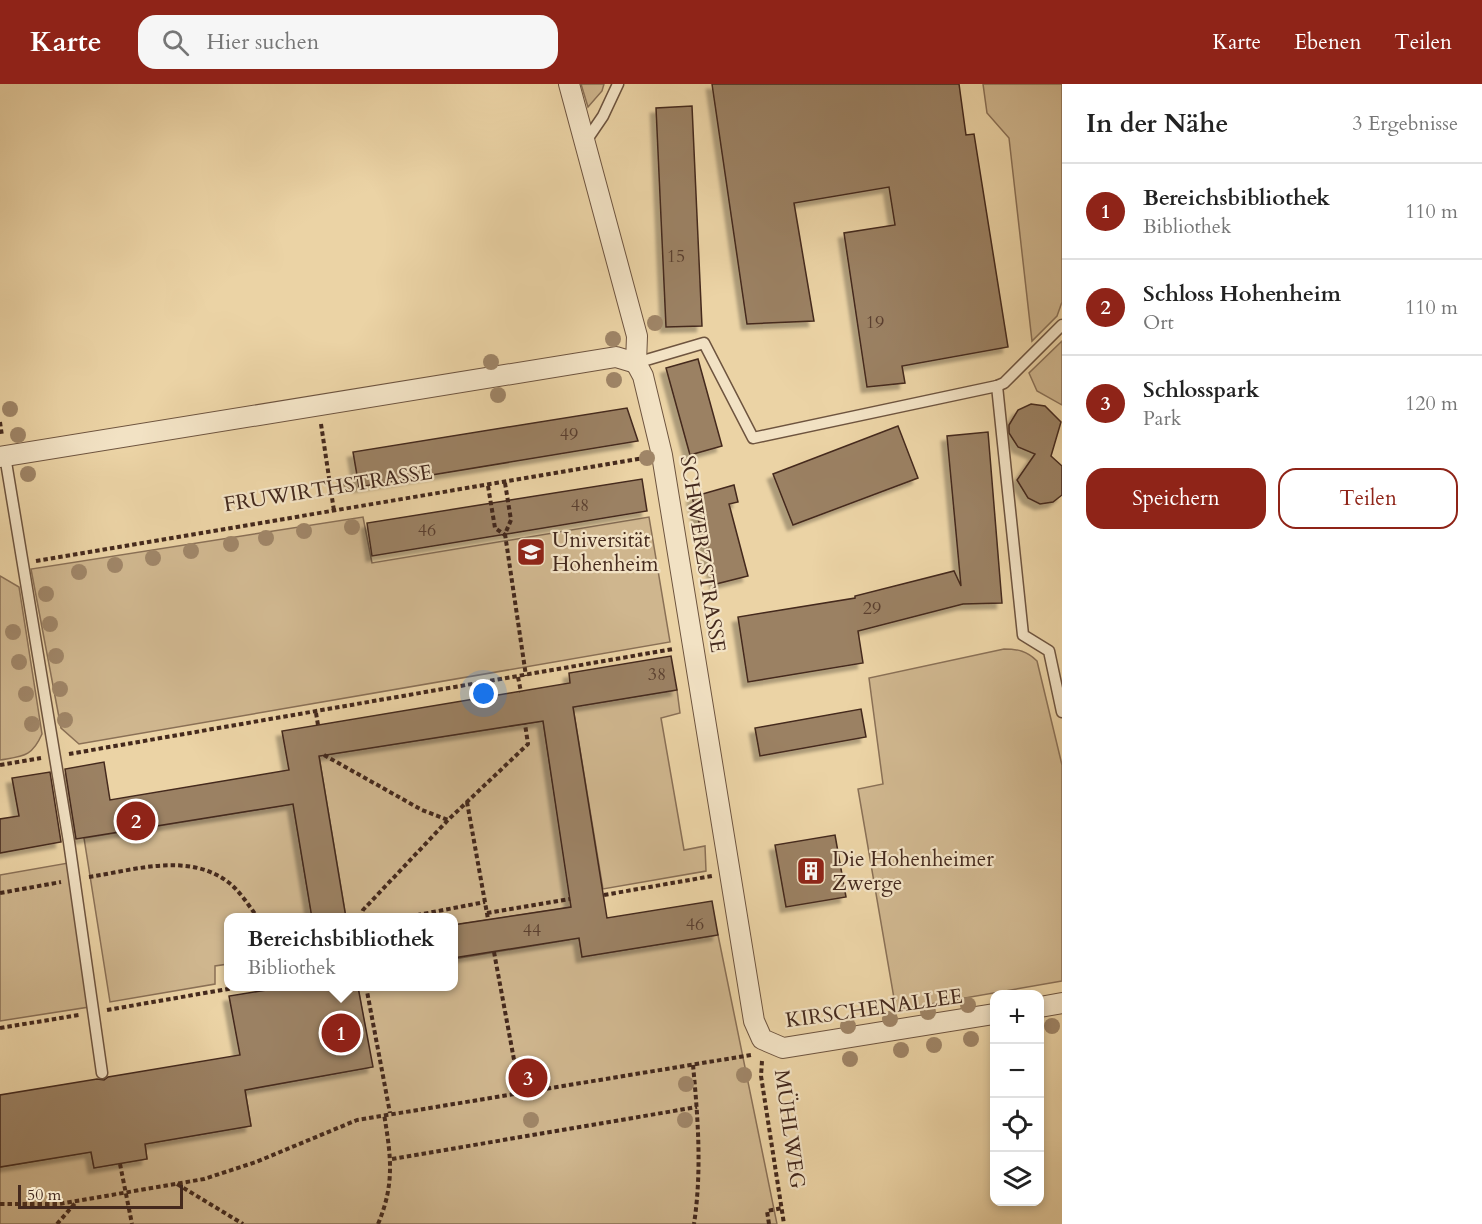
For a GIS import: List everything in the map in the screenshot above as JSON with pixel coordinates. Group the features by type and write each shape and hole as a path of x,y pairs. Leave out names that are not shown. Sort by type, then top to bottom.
{"street":[{"name":"SCHWERZSTRASSE","path":"569,84 637,336 636,363 643,376 662,454 729,873 754,1021 762,1046"},
{"path":"3,457 616,357 636,363"},
{"path":"1044,1006 1062,1003"},
{"name":"KIRSCHENALLEE","path":"762,1046 783,1048 990,1015"}],"lane":[{"path":"586,141 603,116 618,84"},
{"path":"636,363 704,343 753,438 997,386 1004,383 1062,325"},
{"path":"997,386 1023,635 1049,651 1062,712"},
{"path":"3,457 23,563 74,879 102,1073"}],"path":[{"path":"318,405 334,512"},
{"name":"FRUWIRTHSTRASSE","path":"23,563 488,486 662,454"},
{"path":"505,483 511,520 505,535 526,676"},
{"path":"488,486 495,528 505,535"},
{"path":"0,765 316,713 693,645"},
{"path":"518,677 520,692"},
{"path":"316,713 318,725"},
{"path":"362,913 448,820 528,744 525,724"},
{"path":"324,755 422,810 448,820"},
{"path":"467,801 488,919"},
{"path":"0,893 176,864 198,866 230,883 254,913"},
{"path":"604,895 729,873"},
{"path":"487,913 570,899"},
{"path":"428,913 485,902"},
{"path":"494,952 520,1092"},
{"path":"0,1028 224,990"},
{"path":"367,991 390,1113"},
{"path":"0,1204 46,1205 126,1193 225,1174 357,1120 693,1065 762,1046"},
{"name":"MÜHLWEG","path":"762,1046 761,1076 784,1224"},
{"path":"693,1065 699,1130 698,1193 694,1224"},
{"path":"392,1159 697,1107"},
{"path":"378,1224 387,1197 392,1159 384,1114"},
{"path":"120,1164 132,1224"},
{"path":"176,1183 243,1224"},
{"path":"57,1224 78,1200"},
{"path":"769,1224 767,1211 782,1208"}],"shaded area":[{"path":"581,84 604,84 602,91 588,107"},
{"path":"983,84 1062,84 1062,302 1057,316 1032,341 1009,138 987,113"},
{"path":"1062,341 1062,405 1037,391 1029,373"},
{"path":"363,517 372,563 649,517 670,642 79,744 61,728 31,569"},
{"path":"0,576 19,587 42,734 34,747 26,754 0,760"},
{"path":"1004,649 1022,651 1037,661 1062,765 1062,981 1010,990 990,990 990,994 896,1010 858,789 883,784 869,678"},
{"path":"677,690 680,713 661,718 684,850 705,846 706,871 603,889 573,707"},
{"path":"543,721 572,907 458,924 458,913 345,913 319,756"},
{"path":"293,804 311,913 224,913 224,965 215,966 215,984 110,1002 84,838"},
{"path":"68,863 89,1007 0,1021 0,875"},
{"path":"718,935 777,1224 0,1224 0,1167 91,1152 94,1168 147,1159 145,1144 251,1126 245,1090 372,1067 359,991 458,991 458,958 579,938 582,957"}],"building":[{"path":"712,84 959,84 966,135 974,134 1008,347 902,366 905,383 867,387 844,233 895,225 889,187 794,203 814,321 747,324"},
{"path":"692,106 702,326 666,327 656,108"},
{"path":"698,359 722,446 690,455 666,368"},
{"path":"1031,404 1045,406 1061,422 1051,456 1062,466 1062,495 1053,502 1040,504 1028,498 1017,480 1035,454 1018,447 1009,433 1009,425 1018,410"},
{"path":"627,408 638,441 359,487 353,452"},
{"path":"898,426 918,478 793,525 773,474"},
{"path":"988,432 1002,603 963,604 858,631 863,663 748,682 738,617 855,598 855,596 954,571 961,586 947,436"},
{"path":"642,479 647,511 372,556 367,523"},
{"path":"734,485 738,502 729,504 748,576 716,584 692,497"},
{"path":"671,656 677,690 573,707 607,918 712,901 718,935 582,957 579,938 458,957 458,924 571,907 543,721 319,756 345,913 311,913 293,804 76,839 65,769 104,762 110,800 289,770 282,731 570,683 569,673"},
{"path":"861,709 866,737 760,756 755,728"},
{"path":"50,772 61,842 0,853 0,819 19,816 12,778"},
{"name":"Die Hohenheimer Zwerge","path":"835,835 846,897 786,907 775,845"},
{"path":"260,991 359,991 373,1067 245,1090 251,1126 145,1144 147,1159 94,1168 91,1152 0,1167 0,1095 97,1079 104,1080 108,1077 240,1055 229,996"}],"place":[{"name":"Universität Hohenheim","path":"531,552"},
{"name":"Schloss Hohenheim","path":"136,821"},
{"name":"Die Hohenheimer Zwerge","path":"811,871"},
{"name":"Bereichsbibliothek","path":"341,1033"},
{"name":"Schlosspark","path":"528,1078"}]}
